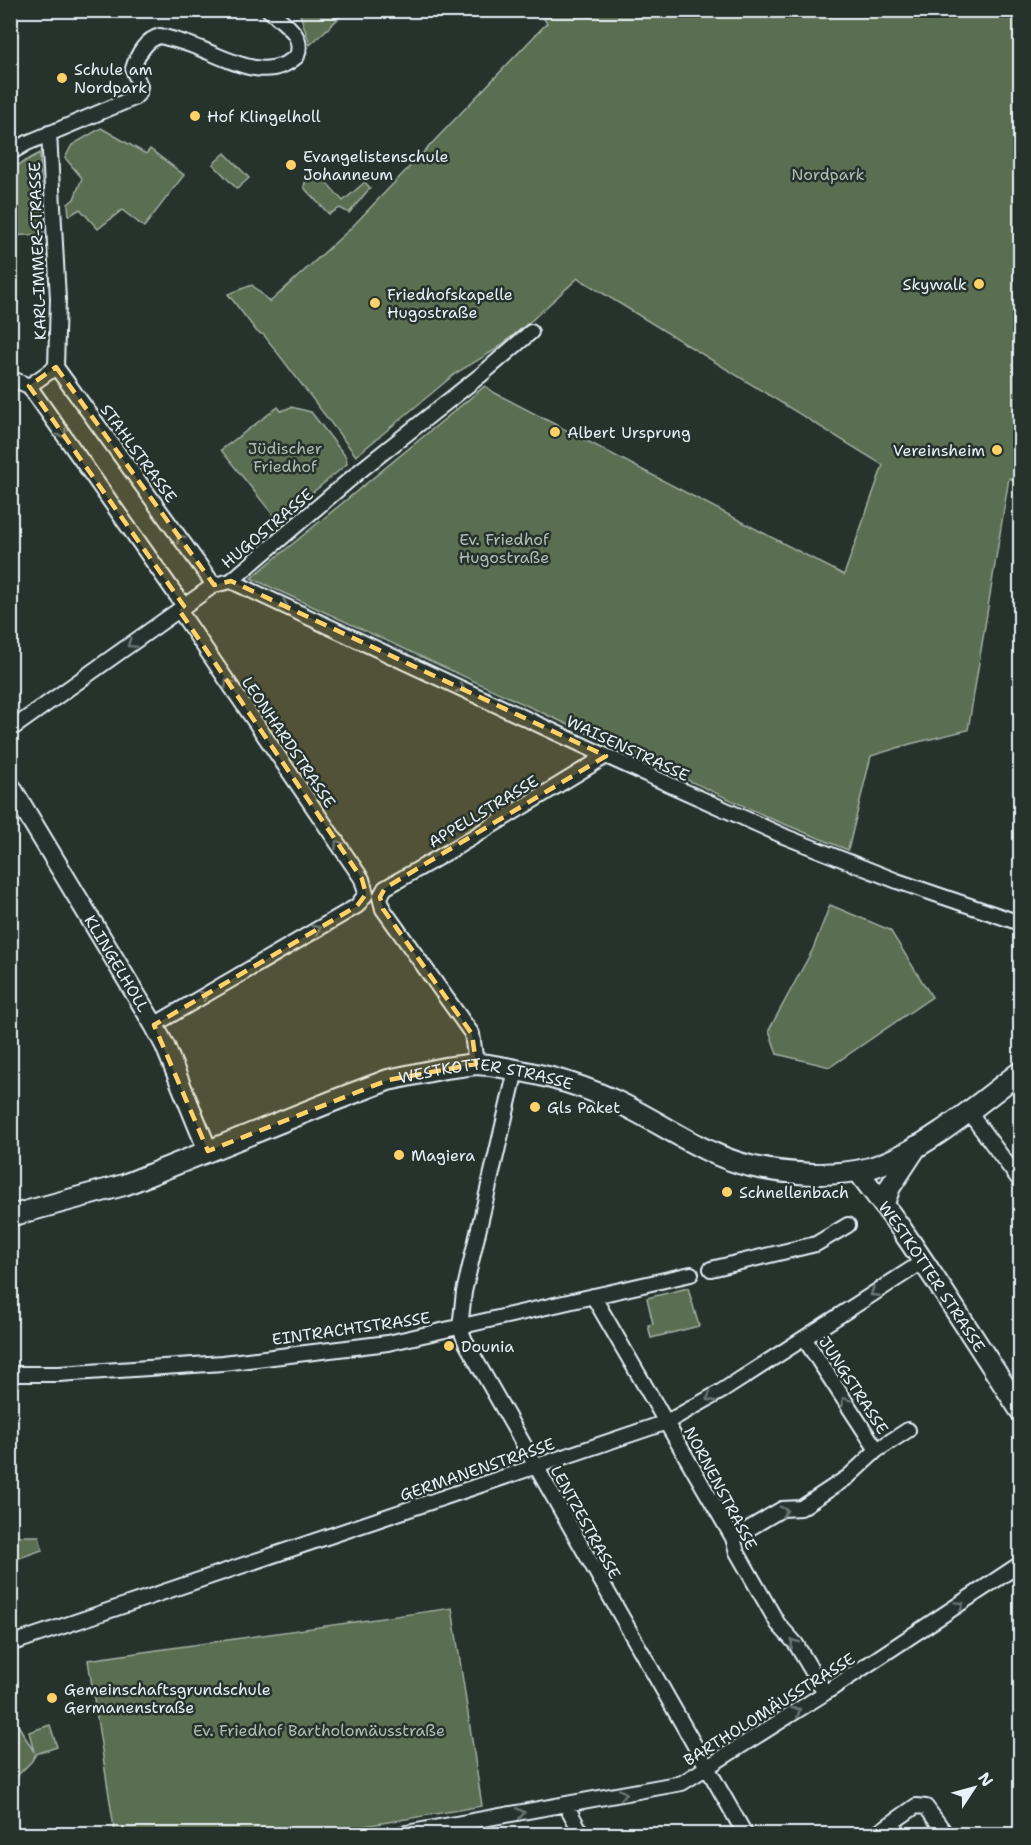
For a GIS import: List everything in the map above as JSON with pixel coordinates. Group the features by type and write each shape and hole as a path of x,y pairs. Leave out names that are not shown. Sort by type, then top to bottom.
{"main road":[{"name":"WESTKOTTER STRASSE","path":"10,1216 124,1185 388,1080 476,1064 516,1070 567,1082 595,1092 713,1153 749,1166 790,1173 830,1174 858,1171 871,1190 884,1203 924,1261 1020,1410"},
{"path":"858,1171 877,1166 917,1146 1020,1072"},
{"path":"884,1203 890,1187 917,1146"}],"street":[{"path":"10,153 27,143 140,93 140,86 133,69 140,52 155,37 160,36 195,46 244,66 276,69 288,64 297,56 299,42 295,32 269,10"},
{"name":"KARL-IMMER-STRASSE","path":"49,133 56,238 58,314 56,367"},
{"name":"HUGOSTRASSE","path":"10,730 214,585 231,580 361,470 481,375 531,332"},
{"path":"29,386 56,367"},
{"name":"STAHLSTRASSE","path":"56,367 214,585"},
{"path":"10,378 29,386 182,608"},
{"name":"WAISENSTRASSE","path":"231,580 606,756 786,837 897,881 1020,923"},
{"name":"LEONHARDSTRASSE","path":"182,608 373,896 472,1034 476,1064"},
{"name":"APPELLSTRASSE","path":"154,1025 455,848 606,756"},
{"name":"KLINGELHOLL","path":"10,785 154,1025 165,1046 208,1151"},
{"path":"460,1328 464,1292 516,1070"},
{"path":"968,1111 1020,1181"},
{"path":"711,1269 816,1244 848,1225"},
{"name":"GERMANENSTRASSE","path":"10,1644 667,1422 722,1391 924,1261"},
{"name":"EINTRACHTSTRASSE","path":"10,1374 58,1374 223,1363 388,1343 690,1274"},
{"name":"NORNENSTRASSE","path":"593,1296 733,1538 737,1552 778,1624 796,1644 825,1693"},
{"name":"LENTZESTRASSE","path":"460,1328 466,1343 745,1834"},
{"name":"JUNGSTRASSE","path":"804,1338 877,1450"},
{"name":"JUNGSTRASSE","path":"733,1538 782,1509 801,1508 848,1477 877,1450 908,1430"},
{"name":"BARTHOLOMÄUSSTRASSE","path":"401,1834 682,1783 825,1693 1020,1564"},
{"path":"566,1805 582,1834"},
{"path":"876,1834 916,1806 926,1807 946,1834"}],"highlighted area":[{"path":"56,367 214,585 231,581 606,756 385,888 380,897 383,909 472,1034 476,1064 388,1080 208,1151 154,1025 357,906 366,894 362,879 179,610 184,606 29,386"}],"green space":[{"path":"299,11 344,11 310,45"},
{"path":"538,11 1020,11 1020,483 1009,478 968,730 871,756 848,850 772,819 251,578 485,386 844,575 883,465 578,278 495,350 456,373 356,456 264,335 257,332 228,294 252,285 270,302 349,230 547,23"},
{"path":"101,128 146,154 150,149 184,175 144,227 122,210 98,229 80,209 69,216 68,204 74,199 82,178 65,158 72,145"},
{"path":"40,153 43,234 11,236 11,169"},
{"path":"225,153 249,178 237,189 213,164"},
{"path":"319,174 343,201 365,182 370,188 349,213 340,208 329,214 304,186 306,180 312,180"},
{"name":"Jüdischer Friedhof","path":"278,407 281,411 291,407 311,412 346,457 347,464 278,521 221,450"},
{"path":"830,905 890,930 932,997 830,1067 777,1054 769,1030 813,949"},
{"path":"688,1288 699,1326 651,1338 648,1325 653,1324 647,1298"},
{"path":"11,1536 39,1536 42,1550 11,1561"},
{"name":"Ev. Friedhof Bartholomäusstraße","path":"452,1608 482,1806 318,1834 115,1834 88,1660"},
{"path":"11,1713 34,1752 29,1732 50,1725 57,1747 36,1754 11,1782"}],"place":[{"name":"Schule am Nordpark","path":"62,78"},
{"name":"Hof Klingelholl","path":"195,116"},
{"name":"Evangelistenschule Johanneum","path":"291,165"},
{"name":"Skywalk","path":"979,284"},
{"name":"Friedhofskapelle Hugostraße","path":"375,303"},
{"name":"Albert Ursprung","path":"555,432"},
{"name":"Vereinsheim","path":"997,450"},
{"name":"Gls Paket","path":"535,1107"},
{"name":"Magiera","path":"399,1155"},
{"name":"Schnellenbach","path":"727,1192"},
{"name":"Dounia","path":"449,1346"},
{"name":"Gemeinschaftsgrundschule Germanenstraße","path":"52,1698"}],"park label":[{"name":"Nordpark","path":"828,174"},
{"name":"Ev. Friedhof Hugostraße","path":"504,548"}]}
